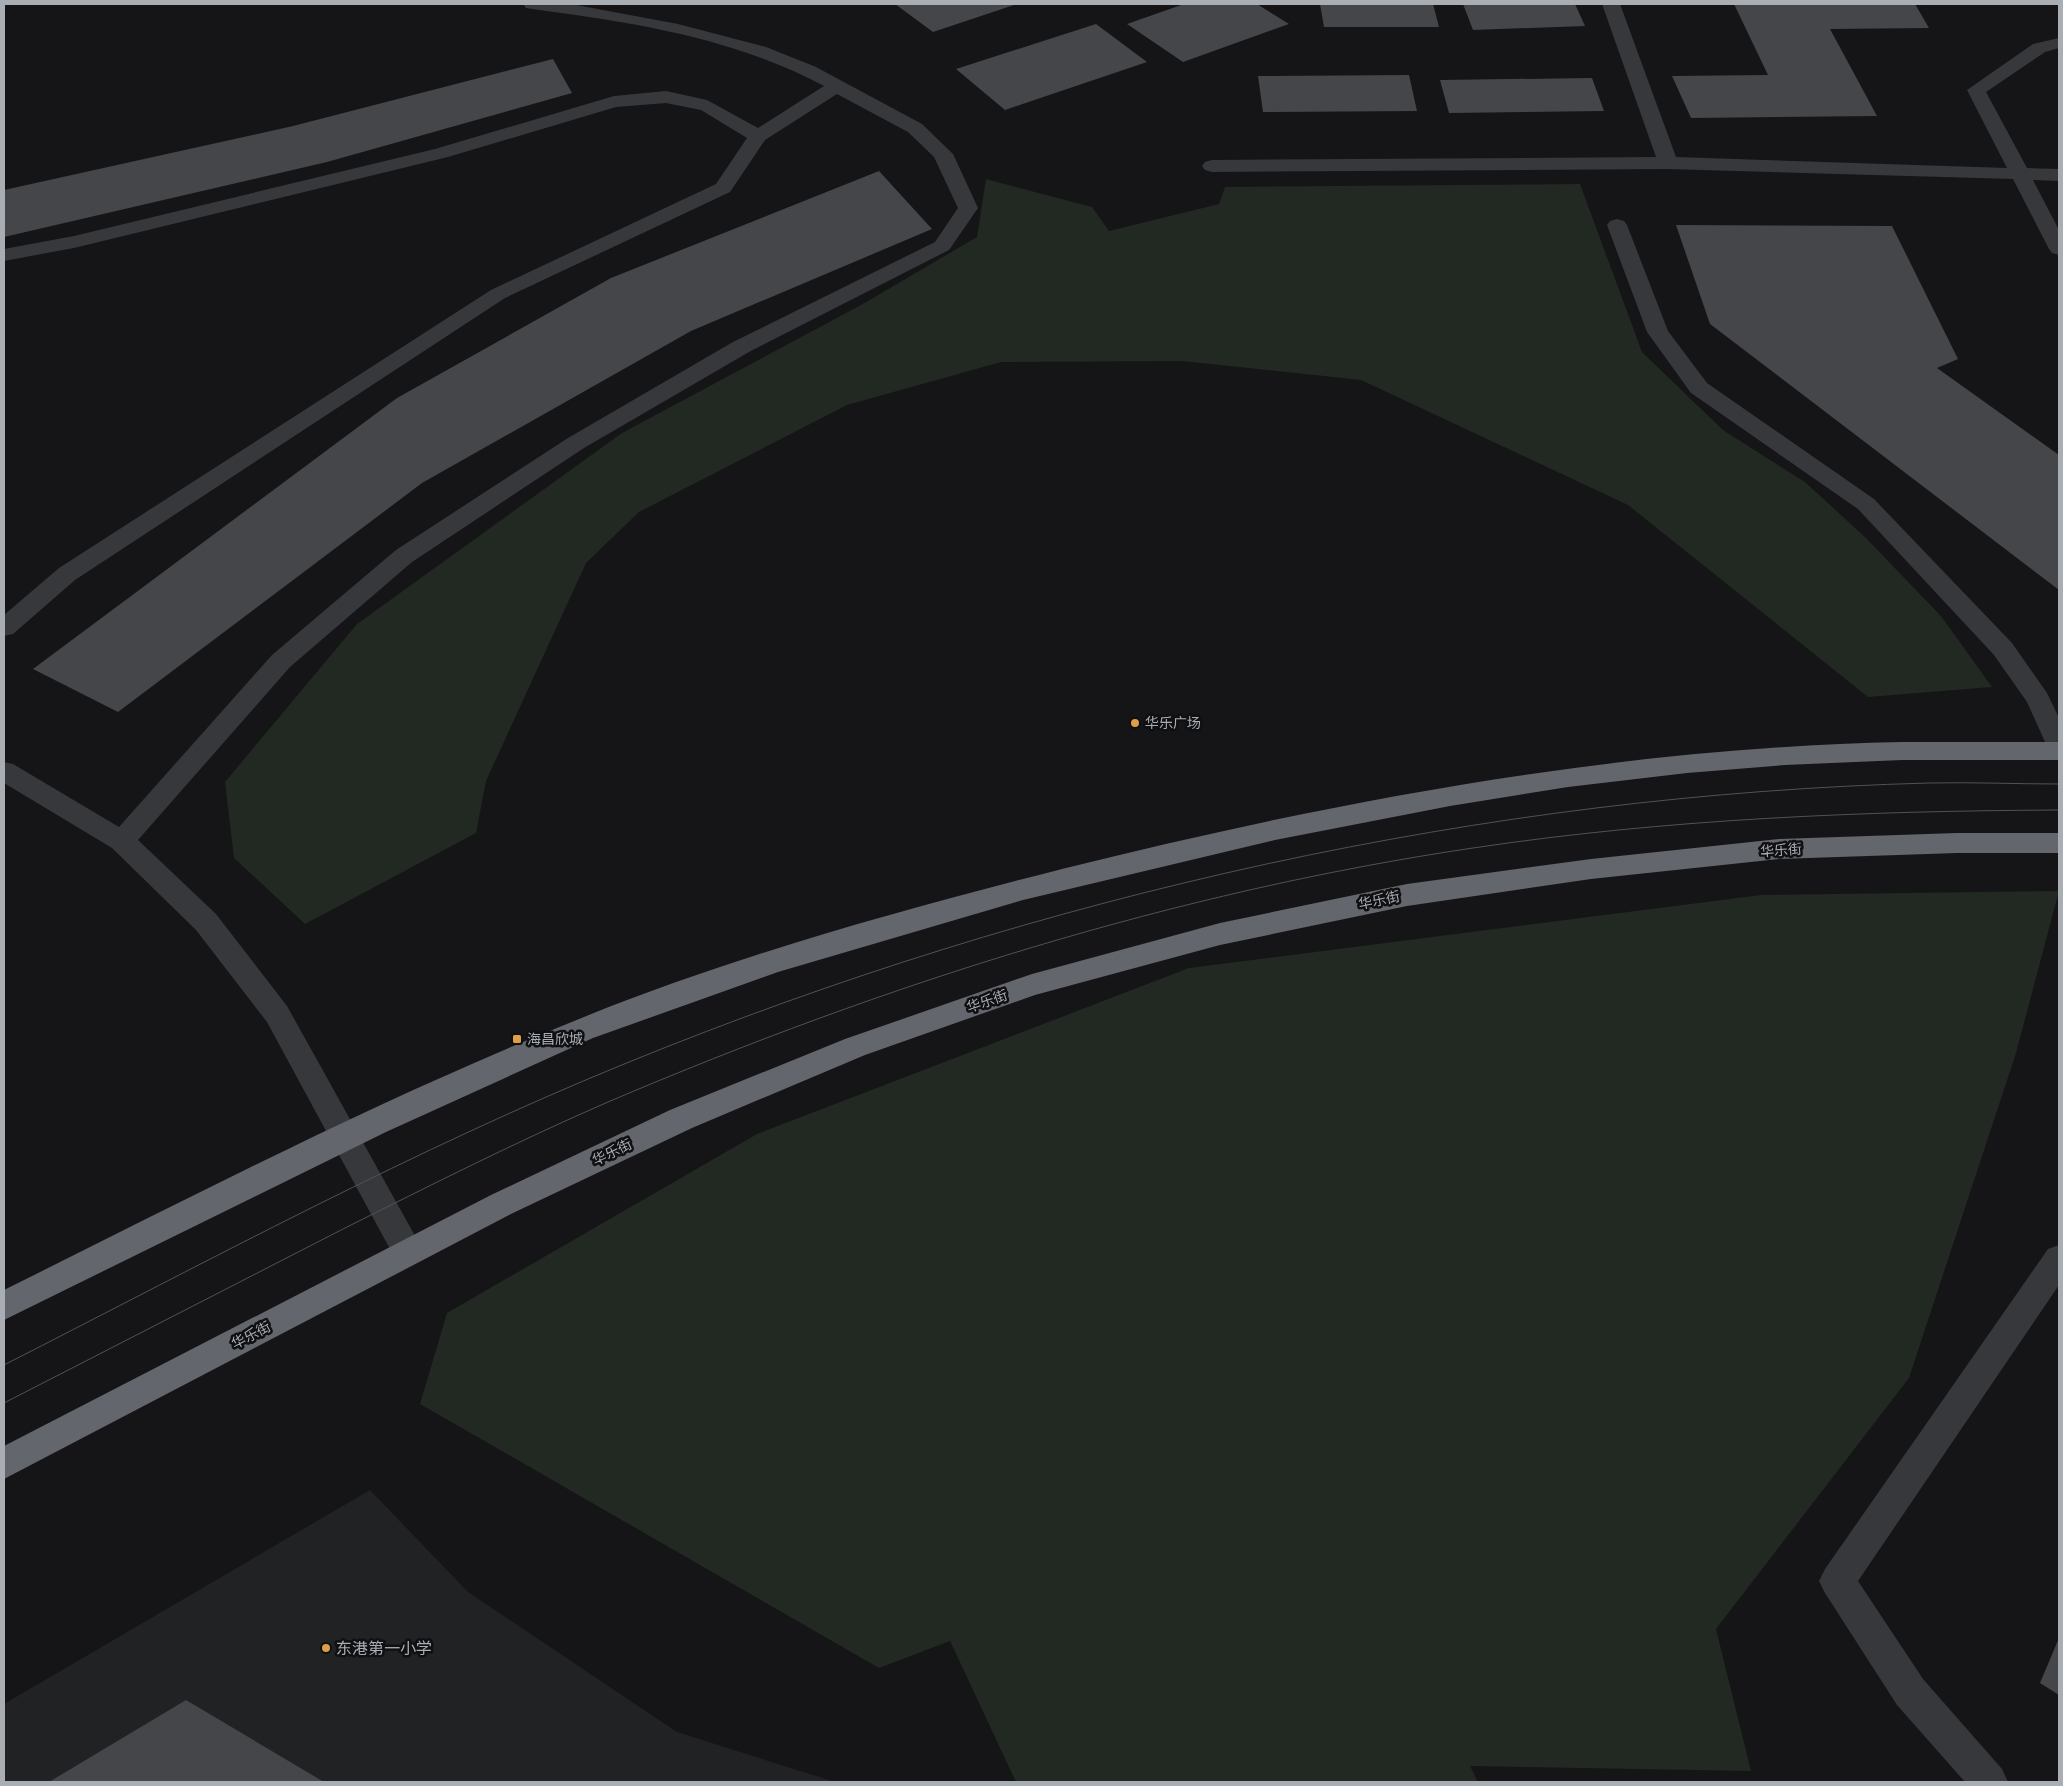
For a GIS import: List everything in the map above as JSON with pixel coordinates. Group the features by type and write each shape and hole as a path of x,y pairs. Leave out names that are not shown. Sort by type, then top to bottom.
{"highway":[{"path":"4,1306 400,1109 606,1021 800,954 990,898 1185,849 1368,811 1564,778 1755,757 1931,750 2059,751"},
{"name":"华乐街","path":"4,1463 502,1204 681,1119 855,1047 1032,985 1220,934 1407,895 1591,869 1789,849 1957,843 2059,844"}],"street":[{"path":"122,841 281,660 404,556 576,443 741,347 942,246 968,208 943,154 915,128 801,68 760,51 678,29 613,16 532,4"},
{"path":"1611,4 1668,164"},
{"path":"2059,42 2039,48 1976,90 2059,249"},
{"path":"4,628 67,574 498,294 724,188 758,136 837,86"},
{"path":"4,255 83,240 441,153 614,102 666,97 707,106 758,136"},
{"path":"1212,166 1668,164 2059,175"},
{"path":"1617,225 1658,332 1699,388 1866,504 2003,648 2038,699 2059,746"},
{"path":"4,771 122,841 206,922 277,1014 408,1252"},
{"path":"1989,1782 1910,1692 1837,1581 2059,1259"}],"shaded area":[{"path":"986,179 1092,207 1109,231 1219,204 1225,187 1580,184 1642,352 1723,430 1805,482 1866,538 1941,616 1992,687 1868,697 1628,505 1361,380 1182,361 1001,362 847,405 639,512 586,563 486,781 476,833 305,924 234,858 225,782 357,624 622,433 861,305 977,237"},
{"path":"2059,891 2016,1053 1909,1378 1716,1629 1751,1771 1470,1766 1478,1782 1016,1782 950,1641 879,1668 420,1404 447,1313 757,1134 1189,968 1761,895"},
{"name":"东港第一小学","path":"370,1490 468,1592 677,1732 835,1782 4,1782 4,1704"}],"building":[{"path":"895,4 1017,4 933,32"},
{"path":"1184,4 1257,4 1289,24 1183,62 1127,24"},
{"path":"1320,4 1433,4 1439,27 1324,27"},
{"path":"1463,4 1575,4 1585,26 1473,30"},
{"path":"1734,4 1915,4 1929,28 1830,29 1877,116 1691,118 1672,76 1768,75"},
{"path":"1096,24 1147,62 1005,110 956,69"},
{"path":"553,59 572,93 327,162 4,237 4,190 293,126"},
{"path":"1409,75 1417,111 1263,112 1258,76"},
{"path":"1592,78 1604,111 1449,113 1440,80"},
{"path":"879,171 932,229 691,331 422,483 118,712 33,669 397,398 611,278"},
{"path":"1676,225 1892,226 1958,359 1937,368 2059,455 2059,590 1710,324"},
{"path":"2059,1638 2059,1695 2040,1683"},
{"path":"186,1700 324,1782 49,1782"}],"tram line":[{"path":"4,1365 392,1168 470,1131 629,1062 785,1002 944,949 1104,903 1267,864 1431,832 1596,808 1762,792 1929,783 2059,784"},
{"path":"4,1403 343,1229 574,1117 712,1059 818,1019 925,981 1033,947 1141,917 1251,890 1362,867 1546,838 1692,823 1765,818 1912,812 2059,810"}],"place":[{"name":"华乐广场","path":"1135,723"},
{"name":"海昌欣城","path":"517,1039"},
{"name":"东港第一小学","path":"326,1648"}]}
